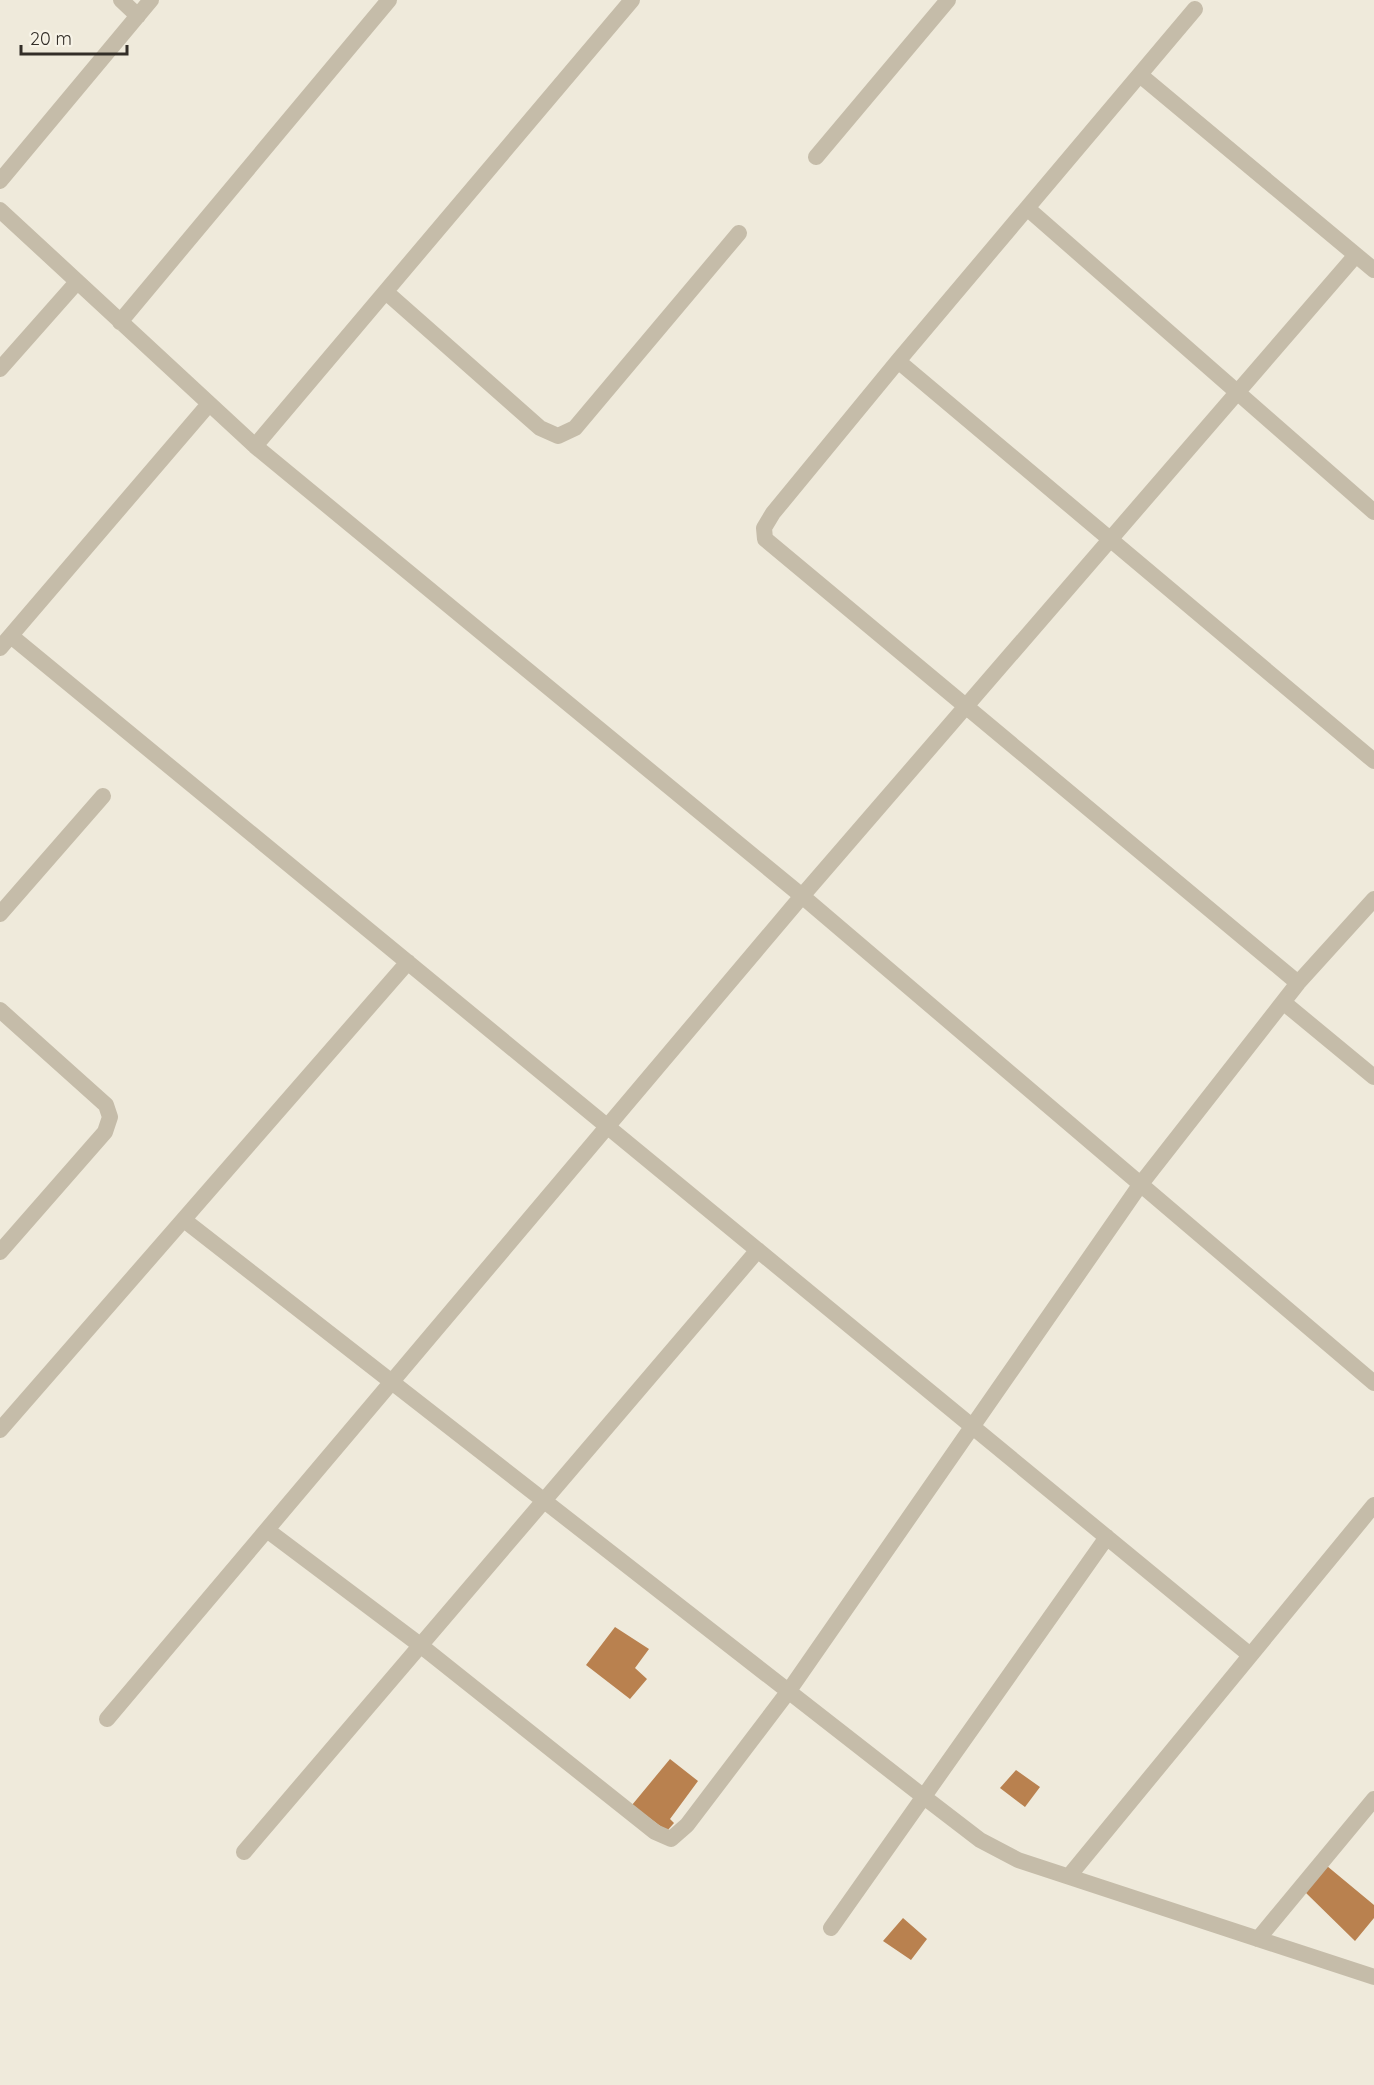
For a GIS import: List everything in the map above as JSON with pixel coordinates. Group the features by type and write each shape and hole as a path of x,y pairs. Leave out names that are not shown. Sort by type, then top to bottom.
{"street":[{"path":"121,0 138,16"},
{"path":"0,181 150,0"},
{"path":"120,322 389,0"},
{"path":"255,446 632,0"},
{"path":"816,158 948,0"},
{"path":"1195,9 898,360 773,513 764,528 765,539 1298,983"},
{"path":"1140,75 1374,270"},
{"path":"1028,208 1374,512"},
{"path":"0,210 255,446 802,896 1374,1383"},
{"path":"386,292 540,428 558,436 575,428 739,233"},
{"path":"107,1719 802,896 1356,255"},
{"path":"0,369 77,282"},
{"path":"898,360 1374,761"},
{"path":"209,404 5,642 408,962 1250,1655"},
{"path":"0,914 103,796"},
{"path":"267,1530 420,1645 655,1833 672,1839 687,1825 788,1692 1140,1185 1298,983 1374,899"},
{"path":"0,1430 408,962"},
{"path":"1283,1002 1374,1077"},
{"path":"0,1010 105,1105 110,1117 105,1132 0,1252"},
{"path":"184,1220 980,1840 1018,1860 1374,1977"},
{"path":"244,1852 758,1250"},
{"path":"1069,1876 1374,1505"},
{"path":"831,1928 1107,1537"},
{"path":"1258,1939 1374,1799"}],"building":[{"path":"615,1627 649,1649 635,1668 647,1679 630,1699 586,1665"},
{"path":"670,1759 698,1781 670,1819 674,1823 667,1831 632,1805"},
{"path":"1016,1770 1040,1787 1025,1807 1000,1788"},
{"path":"1327,1866 1374,1905 1374,1918 1355,1941 1304,1891"},
{"path":"903,1918 927,1939 911,1960 883,1941"}]}
